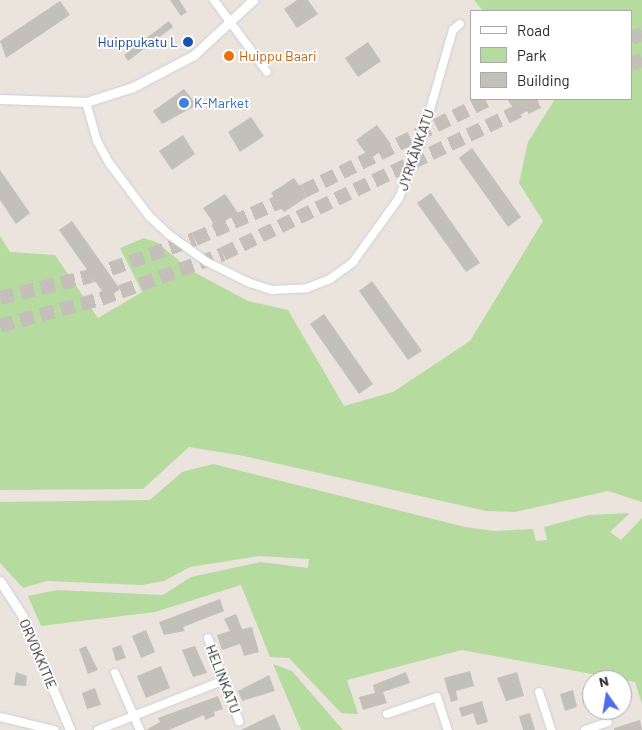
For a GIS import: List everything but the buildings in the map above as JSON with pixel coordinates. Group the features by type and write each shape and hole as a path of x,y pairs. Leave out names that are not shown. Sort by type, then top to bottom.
{"street":[{"path":"214,0 267,72"},
{"path":"0,99 86,102 133,87 168,70 231,24 253,0"},
{"name":"JYRKÄNKATU","path":"86,102 97,141 110,164 126,188 168,234 207,262 250,283 279,291 308,288 330,279 353,262 399,198 420,144 453,30 460,24"},
{"name":"ORVOKKITIE","path":"0,581 22,615 70,730"},
{"name":"HELINKATU","path":"208,638 239,720"},
{"path":"115,673 140,730"},
{"path":"98,730 224,680"},
{"path":"539,692 551,730"},
{"path":"387,714 436,697 448,730"},
{"path":"0,716 54,730"},
{"path":"585,730 608,722"}],"green space":[{"path":"474,0 642,0 642,502 608,491 515,512 486,511 244,456 189,447 143,489 0,490 0,236 10,252 55,255 98,318 142,292 120,248 144,238 158,243 190,270 248,301 288,310 344,406 393,392 470,341 543,221 519,183 528,142 554,100 632,100 632,10 482,10"},
{"path":"213,464 465,527 494,531 533,529 536,541 547,540 544,527 589,515 630,513 610,532 621,540 642,518 642,704 635,682 632,681 632,670 582,670 582,672 462,650 347,680 358,714 341,713 289,658 270,657 241,585 155,612 41,626 28,596 57,590 163,595 191,577 261,562 308,568 309,559 259,556 190,567 164,581 142,585 47,581 23,588 0,563 0,502 150,500 182,472"},
{"path":"273,664 292,671 343,730 301,730"}],"tunnel":[{"path":"632,38 642,34"},
{"path":"632,64 642,60"},
{"path":"0,298 91,276 195,239 304,191 487,100"},
{"path":"0,326 101,299 223,254 542,100"}],"place":[{"name":"Huippukatu L","path":"188,42"},
{"name":"Huippu Baari","path":"229,56"},
{"name":"K-Market","path":"184,103"}]}
